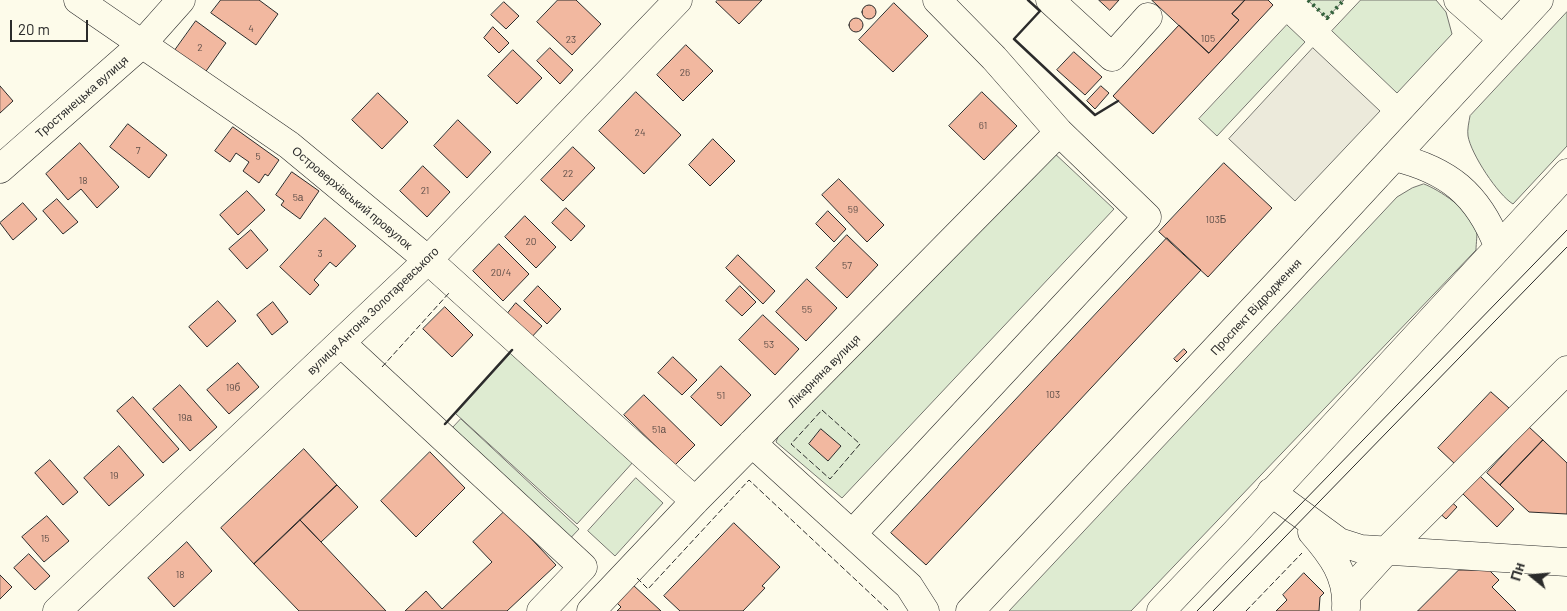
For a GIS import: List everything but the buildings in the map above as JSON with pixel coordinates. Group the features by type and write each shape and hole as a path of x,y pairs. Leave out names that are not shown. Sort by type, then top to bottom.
{"street":[{"name":"Островерхівський провулок","path":"78,0 289,145 428,260 695,501"},
{"name":"Тростянецька вулиця","path":"0,169 141,45 181,0"},
{"name":"вулиця Антона Золотаревського","path":"57,611 428,260 678,0"},
{"path":"853,534 1147,217 1058,132 994,58 937,0"},
{"path":"1050,0 1112,57 1148,17"},
{"path":"1458,0 1502,39"},
{"name":"Проспект Відродження","path":"970,611 1539,0"},
{"name":"Лікарняна вулиця","path":"590,611 695,501 1058,132"},
{"path":"1394,157 1439,171 1456,183 1480,209 1489,222 1498,246"},
{"path":"1161,611 1567,173"},
{"path":"341,342 583,567 541,611"},
{"path":"1346,602 1386,551 1567,370"},
{"path":"752,443 910,586 925,611"},
{"path":"1271,492 1339,542 1361,548 1567,562"},
{"path":"1271,492 1302,520 1330,553 1340,569 1346,602"}],"green space":[{"path":"1308,0 1344,0 1327,18"},
{"path":"1361,0 1436,0 1446,12 1452,34 1397,93 1332,31"},
{"path":"1567,12 1567,146 1513,204 1493,183 1474,153 1468,136 1470,116"},
{"path":"1287,25 1305,42 1217,136 1199,119"},
{"path":"1052,151 1114,209 842,498 776,442 783,424"},
{"path":"1424,184 1453,201 1467,214 1477,229 1476,250 1131,611 1009,611 1397,197 1412,188"},
{"path":"514,350 634,461 577,524 456,414"},
{"path":"461,419 579,529 564,545 446,435"},
{"path":"636,478 663,503 615,556 588,531"}],"shaded area":[{"path":"1313,48 1380,111 1295,201 1229,139"}],"tram line":[{"path":"1197,611 1567,230"},
{"path":"1213,611 1567,247"}],"hedge":[{"path":"1308,0 1327,18 1344,0"}],"fence":[{"path":"382,367 449,293"},
{"path":"822,410 860,444 830,479 791,444 822,410"},
{"path":"637,578 648,589 749,480 889,611"},
{"path":"1246,611 1302,553"}],"wall":[{"path":"1028,0 1040,11 1014,39 1095,115 1118,101"},
{"path":"445,424 512,350"}]}
